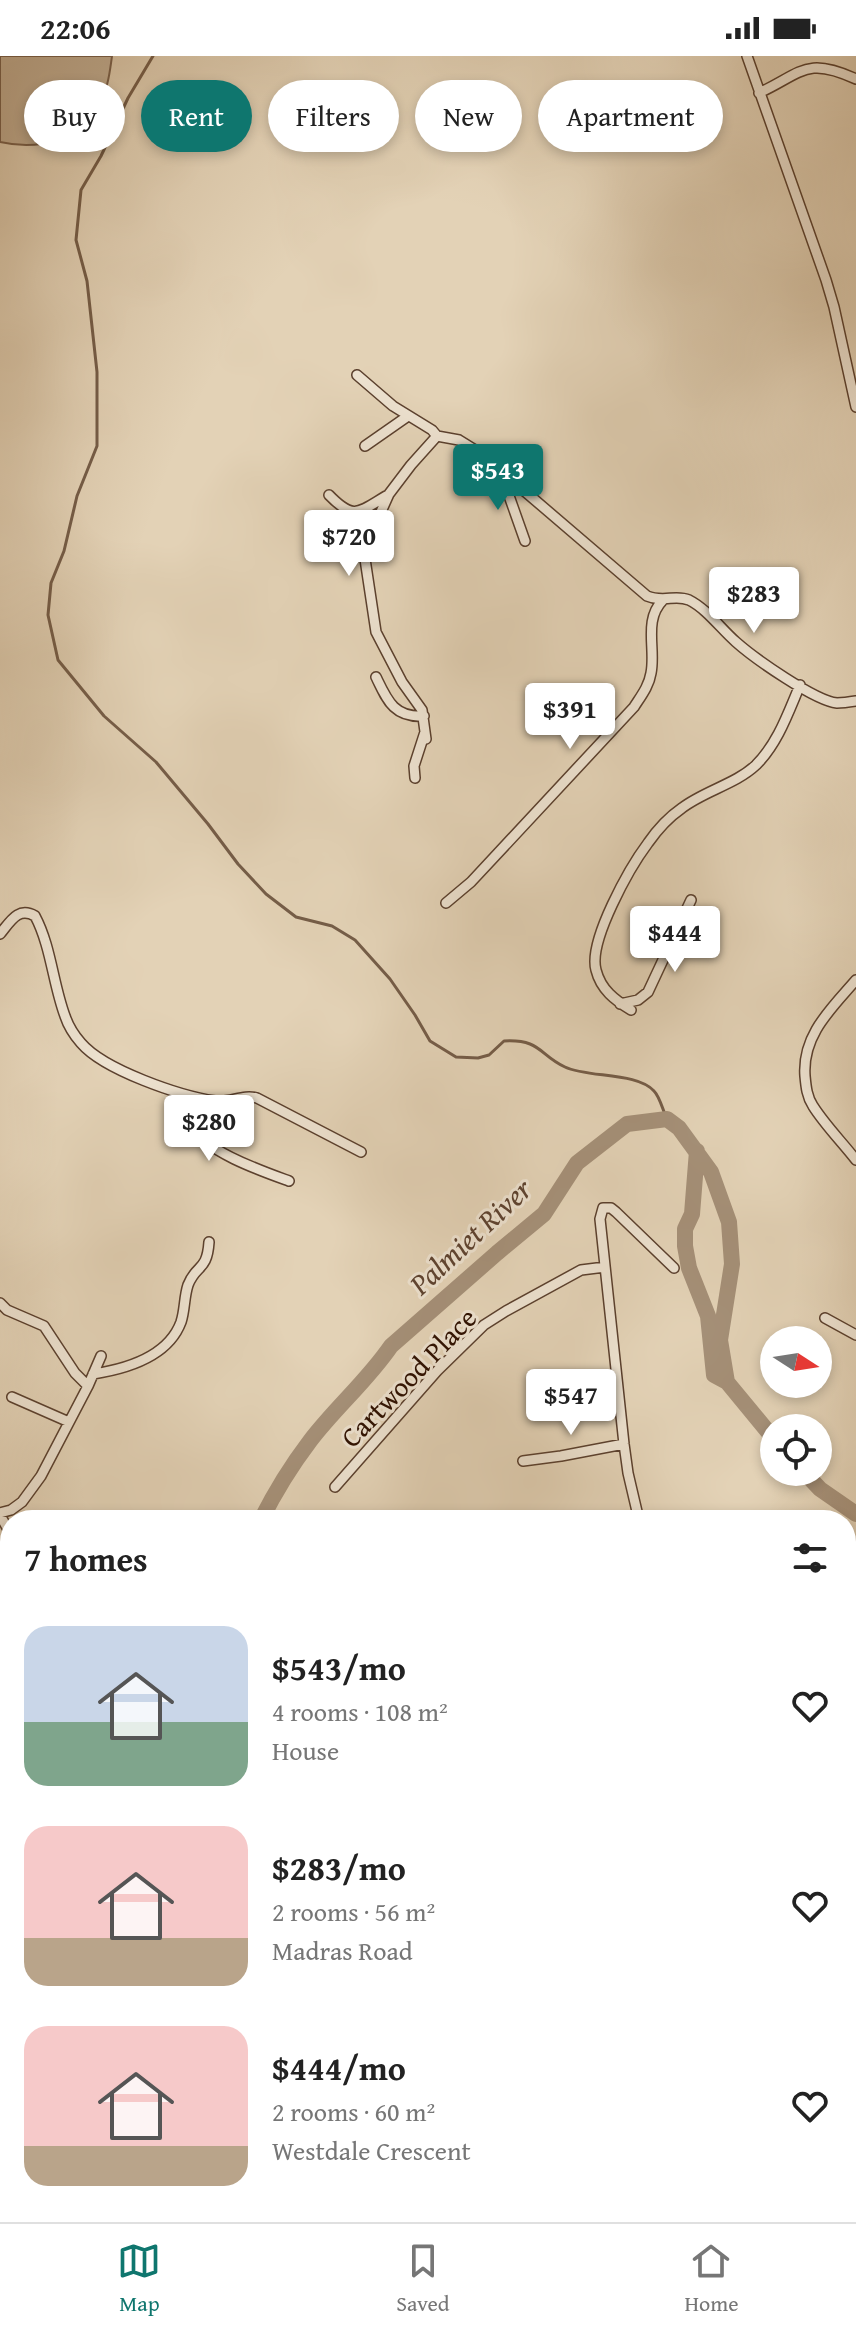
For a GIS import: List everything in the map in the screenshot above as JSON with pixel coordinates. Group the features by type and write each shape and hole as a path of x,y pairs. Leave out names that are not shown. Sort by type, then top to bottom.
{"street":[{"path":"747,56 826,280 856,407"},
{"path":"759,93 792,72 809,66 836,68 856,79"},
{"path":"357,375 437,436 459,440 469,446 642,592 652,598 691,601 738,644 775,671 830,701 856,701"},
{"path":"365,446 408,416"},
{"path":"415,778 414,766 425,735 424,716 376,632 365,569 368,541 389,494 437,436"},
{"path":"501,473 525,541"},
{"path":"329,495 341,507 354,512 367,509 389,494"},
{"path":"446,903 471,882 634,707 651,672 652,621 663,600"},
{"path":"376,677 389,704 408,715 424,716"},
{"path":"631,1010 609,995 595,968 594,952 599,935 633,867 653,836 680,809 751,770 784,724 800,685"},
{"path":"620,1004 638,1000 648,992 691,900"},
{"path":"0,934 20,913 28,912 35,916 63,1013 81,1043 95,1054 138,1077 198,1098 226,1102 248,1096 257,1098 361,1152"},
{"path":"856,980 810,1038 804,1065 807,1094 813,1106 856,1160"},
{"path":"198,1098 194,1125 205,1141 243,1164 289,1181"},
{"path":"637,1510 624,1444 600,1219 603,1208 616,1212 674,1268"},
{"path":"93,1374 139,1362 173,1337 183,1318 190,1280 206,1263 209,1242"},
{"name":"Cartwood Place","path":"335,1487 429,1380 484,1325 581,1270 605,1267"},
{"path":"0,1303 7,1310 44,1326 75,1373 88,1386"},
{"path":"825,1318 856,1335"},
{"path":"11,1510 32,1490 101,1356"},
{"path":"12,1397 69,1422"},
{"path":"523,1461 624,1444"}],"shaded area":[{"path":"0,56 112,56 108,80 24,80 24,145 0,142"}],"waterway":[{"path":"153,56 81,190 76,240 87,281 97,372 97,446 77,496 64,551 51,583 48,615 58,660 104,716 156,762 266,894 296,917 332,926 355,940 390,979 430,1041 456,1057 478,1058 489,1055 504,1041 533,1045 565,1067 646,1085 660,1100 667,1119"},
{"name":"Palmiet River","path":"267,1510 310,1441 391,1346 544,1214 577,1163 627,1124 667,1119 679,1128 711,1172 729,1222 732,1264 720,1340 727,1382 760,1422"},
{"path":"697,1151 692,1214 685,1229 685,1246 689,1268 708,1316 714,1375 727,1382"},
{"name":"Palmiet River","path":"817,1486 850,1510"}]}
